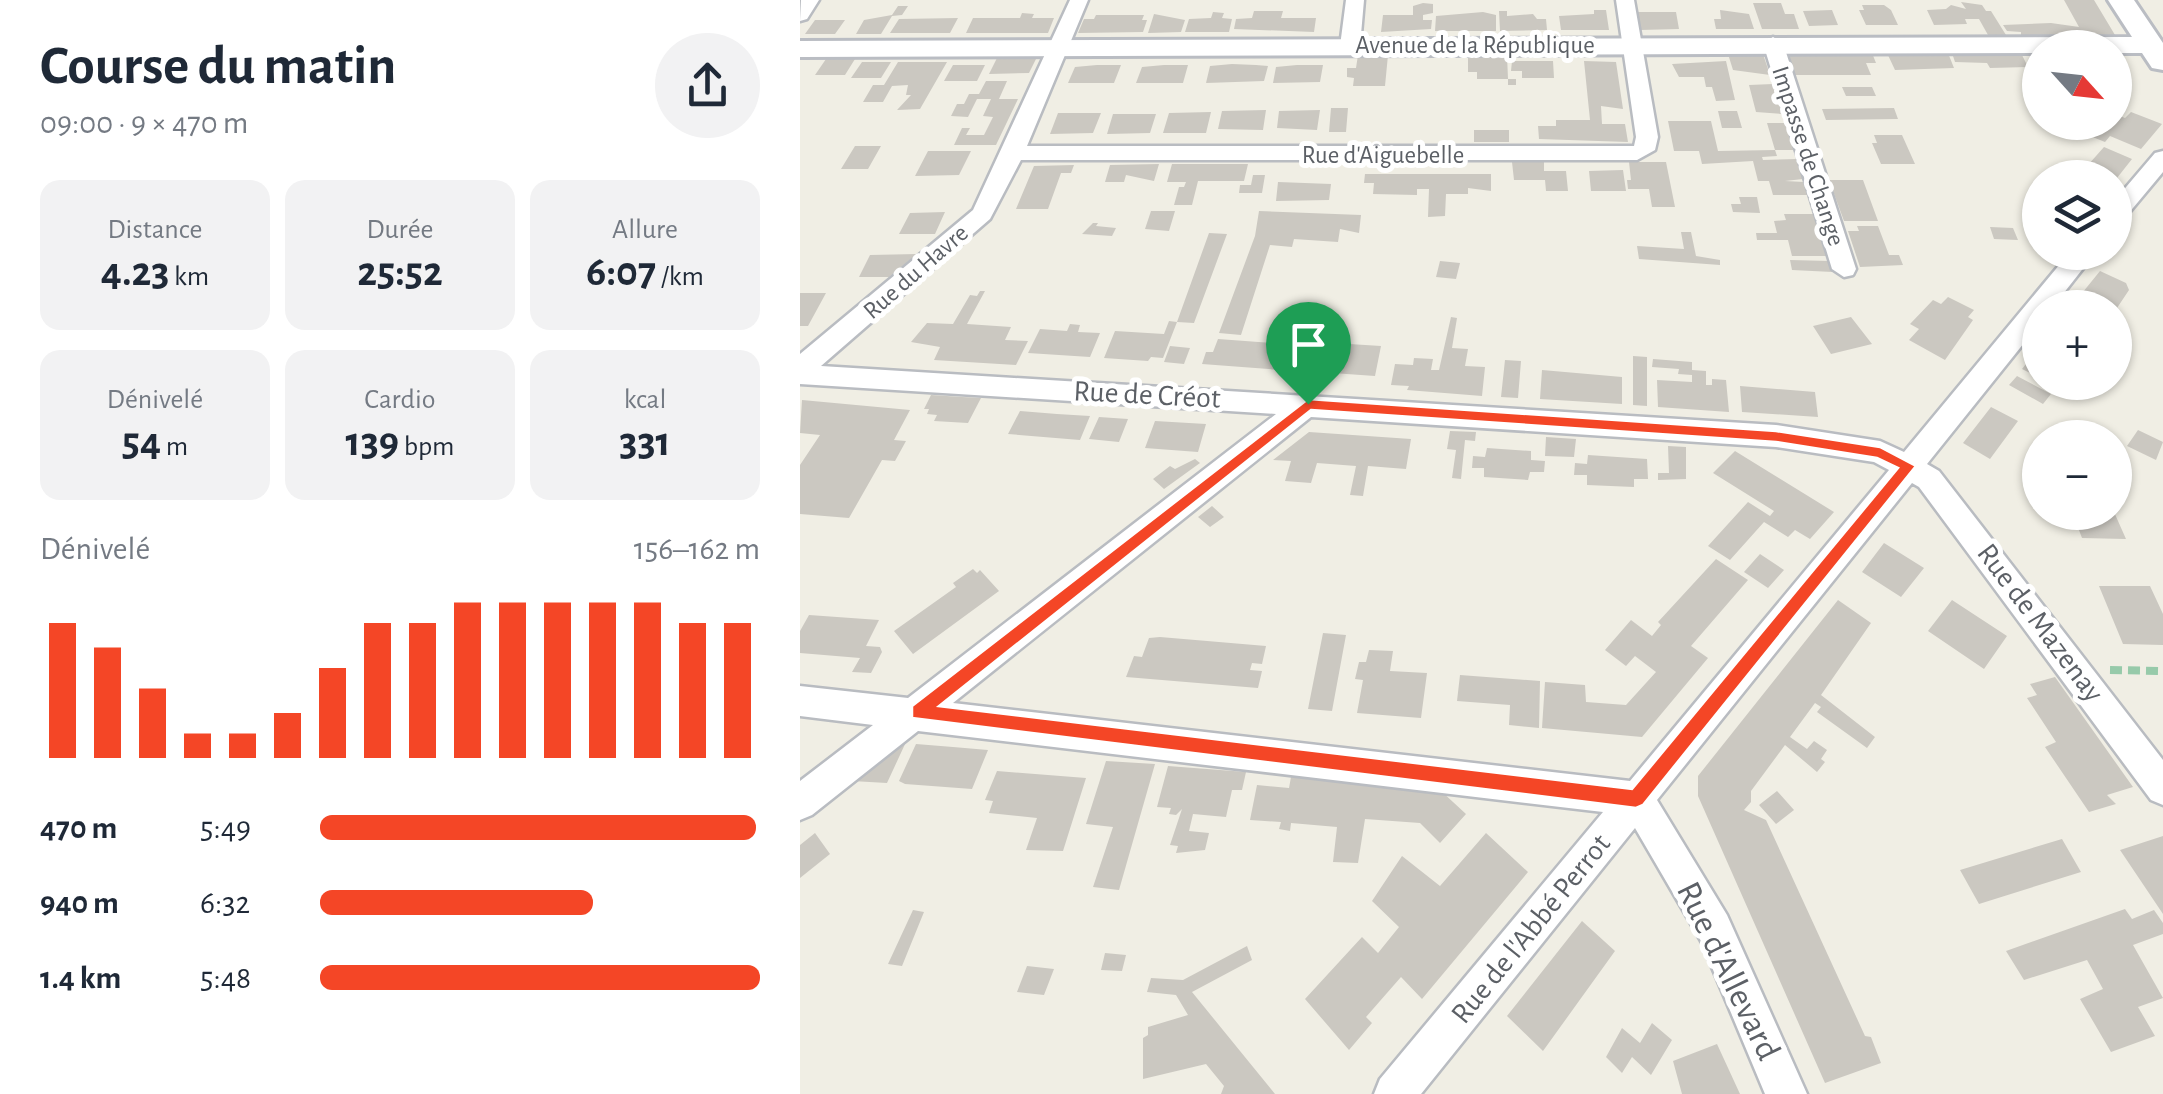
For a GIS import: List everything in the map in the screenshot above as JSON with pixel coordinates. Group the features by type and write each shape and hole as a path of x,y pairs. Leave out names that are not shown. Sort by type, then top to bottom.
{"street":[{"path":"800,15 810,0"},
{"name":"Rue du Havre","path":"800,372 982,214 1014,153 1079,0"},
{"path":"1350,46 1355,0"},
{"path":"1625,0 1632,44"},
{"path":"2121,0 2158,52"},
{"name":"Avenue de la République","path":"800,49 1773,43 2158,52"},
{"name":"Impasse de Change","path":"1773,43 1844,269"},
{"name":"Rue d'Aiguebelle","path":"1014,153 1624,156 1644,150 1647,145 1632,44"},
{"path":"2132,195 2163,158"},
{"name":"Rue de l'Abbé Perrot","path":"1396,1094 2069,270"},
{"name":"Rue de Créot","path":"800,372 1776,436 1880,452 1908,466"},
{"path":"800,803 1308,404"},
{"name":"Rue de Mazenay","path":"1908,466 1929,479 2163,788"},
{"path":"800,701 1636,799"},
{"name":"Rue d'Allevard","path":"1636,799 1714,928 1786,1094"}],"building":[{"path":"2064,0 2094,0 2112,30 2022,30 2021,35 2007,31 2003,25 2051,23 2079,27"},
{"path":"1961,2 1982,5 1991,11 2006,35 1988,35 1979,19 1965,19 1967,24 1934,25 1927,10 1951,5 1966,9"},
{"path":"1753,3 1781,3 1785,14 1794,14 1799,29 1762,29"},
{"path":"1433,4 1433,13 1423,15 1423,20 1432,20 1431,29 1381,32 1383,15 1413,15 1413,6"},
{"path":"1862,5 1884,5 1898,25 1866,25 1859,10 1864,10"},
{"path":"898,6 908,6 902,15 892,16 881,34 856,34 864,20 892,15"},
{"path":"1594,10 1606,10 1609,30 1561,30 1559,16 1594,14"},
{"path":"1720,10 1749,14 1754,29 1716,29 1714,19 1721,19"},
{"path":"1832,10 1838,25 1809,26 1803,11"},
{"path":"1254,11 1283,11 1281,18 1316,18 1314,32 1234,29 1236,19 1252,18"},
{"path":"1499,11 1507,11 1507,16 1533,14 1537,19 1546,19 1547,30 1500,31"},
{"path":"1213,12 1232,19 1229,32 1185,32 1189,19 1211,18"},
{"path":"1483,12 1496,15 1496,31 1435,31 1436,16"},
{"path":"1637,12 1676,12 1679,29 1640,30"},
{"path":"1022,13 1034,14 1032,18 1054,18 1048,33 966,33 973,18 1020,18"},
{"path":"1154,14 1185,20 1181,32 1148,33"},
{"path":"1096,15 1144,15 1142,20 1147,20 1143,32 1078,33 1084,19 1094,19"},
{"path":"958,18 950,33 890,33 899,19"},
{"path":"815,20 845,20 835,34 805,34"},
{"path":"1872,53 1876,63 1866,63 1871,75 1793,75 1786,54"},
{"path":"1887,53 1948,53 1954,68 1895,70"},
{"path":"1952,53 2022,55 2022,67 1990,68 1987,63 1955,62"},
{"path":"1728,54 1763,54 1770,75 1733,70"},
{"path":"1358,55 1388,55 1385,86 1353,86 1354,78 1347,77 1347,68 1356,68"},
{"path":"1468,55 1507,55 1508,79 1477,79 1477,72 1468,72"},
{"path":"1037,57 1029,73 989,74 997,58"},
{"path":"826,59 855,59 845,75 815,75"},
{"path":"1512,61 1553,61 1554,78 1522,78 1522,71 1511,71"},
{"path":"1584,61 1616,62 1623,109 1601,106 1602,124 1625,124 1628,142 1539,139 1538,126 1556,126 1556,120 1590,120"},
{"path":"1726,61 1735,100 1716,101 1704,77 1679,77 1672,64"},
{"path":"862,62 891,62 881,78 851,78"},
{"path":"898,62 947,62 920,109 897,110 911,95 906,95 908,85 892,86 883,102 863,102 873,85 884,85"},
{"path":"953,65 985,65 977,81 944,81"},
{"path":"1121,65 1114,83 1068,83 1075,67"},
{"path":"1188,65 1183,83 1136,83 1142,67"},
{"path":"1323,65 1320,82 1273,83 1276,67"},
{"path":"1210,66 1268,66 1264,81 1206,83"},
{"path":"986,81 1007,81 999,99 1018,99 996,145 954,145 962,128 970,128 966,135 984,135 993,117 983,116 991,99 977,99 968,117 951,116 969,94 979,94"},
{"path":"1773,84 1782,114 1756,112 1749,85"},
{"path":"1842,87 1872,87 1876,96 1846,96"},
{"path":"1331,108 1348,108 1346,132 1329,132"},
{"path":"1894,108 1898,119 1826,120 1822,109"},
{"path":"1266,110 1263,130 1218,129 1222,111"},
{"path":"1320,110 1317,130 1277,128 1279,111"},
{"path":"1718,111 1737,111 1742,128 1722,128"},
{"path":"1211,112 1206,133 1163,133 1169,113"},
{"path":"2132,112 2162,124 2141,149 2120,140 2132,140"},
{"path":"1058,113 1101,113 1093,133 1050,134"},
{"path":"1113,114 1156,114 1150,133 1107,134"},
{"path":"1668,121 1711,121 1718,151 1775,150 1777,156 1762,157 1763,160 1797,159 1803,179 1785,181 1804,182 1808,195 1773,195 1769,181 1758,181 1753,161 1702,164 1699,151 1674,151"},
{"path":"1767,123 1785,123 1794,150 1775,150"},
{"path":"1474,130 1509,130 1509,142 1474,142"},
{"path":"1874,135 1902,135 1915,164 1881,164 1872,143 1877,143"},
{"path":"855,146 881,146 868,169 841,169"},
{"path":"2104,147 2132,159 2131,160 2092,160"},
{"path":"928,151 971,151 959,175 915,176"},
{"path":"1512,162 1544,162 1544,171 1566,171 1568,191 1546,191 1545,180 1514,180"},
{"path":"1629,162 1666,162 1675,207 1652,207 1649,189 1628,189"},
{"path":"1159,164 1154,181 1126,175 1124,182 1105,182 1110,165"},
{"path":"1172,164 1248,164 1244,181 1198,181 1192,205 1174,205 1179,187 1186,182 1167,182"},
{"path":"1074,165 1071,173 1061,173 1048,209 1016,209 1034,166"},
{"path":"1623,170 1626,191 1591,191 1589,171"},
{"path":"1365,174 1491,174 1491,191 1468,188 1468,194 1446,194 1445,216 1428,217 1429,189 1417,189 1417,195 1373,194 1374,183 1364,183"},
{"path":"1253,175 1265,175 1262,193 1239,193 1240,185 1251,185"},
{"path":"1829,180 1863,180 1878,221 1844,221"},
{"path":"1278,182 1331,184 1329,200 1276,201"},
{"path":"1739,197 1757,197 1760,213 1733,212 1731,204 1741,204"},
{"path":"1151,211 1175,211 1169,231 1145,229"},
{"path":"1259,211 1361,215 1359,233 1340,229 1338,242 1294,239 1292,247 1270,245 1241,335 1219,333 1255,236"},
{"path":"945,212 935,234 899,234 910,213"},
{"path":"1784,214 1814,214 1828,256 1792,256 1788,240 1757,240 1756,233 1777,233 1774,221 1786,220"},
{"path":"1093,223 1116,228 1112,236 1082,234"},
{"path":"1857,226 1878,226 1889,255 1899,255 1903,265 1860,267 1848,231 1859,231"},
{"path":"1990,227 2013,228 2018,240 1994,239"},
{"path":"1681,232 1691,232 1696,256 1720,260 1720,265 1639,259 1637,246 1684,249"},
{"path":"1209,233 1227,234 1194,323 1177,322"},
{"path":"917,254 889,277 859,277 870,255"},
{"path":"1790,260 1830,261 1833,272 1792,270"},
{"path":"1440,261 1460,263 1456,279 1436,277"},
{"path":"2100,271 2126,283 2129,290 2085,290"},
{"path":"985,291 967,324 1011,327 1005,340 1028,341 1016,365 934,360 940,347 911,342 927,323 953,324 970,295 977,296"},
{"path":"800,293 826,293 808,326 800,326"},
{"path":"1948,297 1974,310 1968,317 1973,320 1945,360 1909,340 1919,329 1910,324 1933,300 1941,304"},
{"path":"1451,317 1457,318 1452,348 1468,349 1465,366 1485,367 1482,396 1407,390 1409,386 1391,385 1395,364 1413,365 1414,358 1433,359 1431,370 1439,370"},
{"path":"1851,317 1872,344 1831,354 1813,326"},
{"path":"1169,321 1177,322 1163,358 1104,358 1115,331 1164,334"},
{"path":"1070,324 1080,325 1078,332 1100,333 1090,357 1028,353 1040,329 1067,331"},
{"path":"1218,339 1381,346 1375,376 1304,371 1301,384 1291,383 1294,371 1202,364 1206,352 1213,352"},
{"path":"1170,346 1190,348 1184,364 1164,362"},
{"path":"1633,356 1647,357 1647,406 1633,405"},
{"path":"1653,359 1692,362 1692,370 1706,371 1706,385 1712,385 1712,379 1726,380 1729,412 1658,407 1657,380 1692,382 1692,375 1678,374 1679,369 1652,367"},
{"path":"1505,360 1521,361 1518,398 1501,397"},
{"path":"1542,370 1622,377 1622,404 1540,399"},
{"path":"2017,376 2022,379 2022,392 2009,385"},
{"path":"1740,386 1815,392 1818,417 1742,412"},
{"path":"931,395 981,398 968,423 934,421 937,415 927,414 929,409 924,409"},
{"path":"802,400 910,410 894,440 906,441 895,461 882,460 849,518 800,514 800,465 820,435 800,433"},
{"path":"1991,407 2018,421 1990,459 1963,443"},
{"path":"1020,411 1090,416 1080,440 1008,434"},
{"path":"1099,417 1128,419 1119,442 1089,439"},
{"path":"1155,421 1206,424 1198,452 1145,448"},
{"path":"2138,430 2163,442 2156,460 2132,448 2132,439"},
{"path":"1450,431 1476,432 1475,441 1465,440 1461,479 1452,478 1456,450 1447,449"},
{"path":"1309,432 1411,439 1406,469 1368,466 1363,496 1350,495 1356,466 1317,463 1311,483 1285,481 1291,461 1273,460"},
{"path":"1546,437 1576,439 1574,457 1545,456"},
{"path":"1668,446 1686,447 1686,479 1658,480 1658,473 1669,473"},
{"path":"1487,448 1531,451 1531,460 1545,461 1544,472 1530,472 1528,480 1484,477 1484,468 1472,468 1473,456 1485,457"},
{"path":"1735,451 1834,512 1810,539 1795,530 1788,537 1764,522 1730,560 1708,546 1748,502 1770,516 1774,511 1713,473"},
{"path":"1588,455 1647,459 1648,479 1634,479 1634,487 1587,485 1587,475 1574,475 1575,463 1587,464"},
{"path":"1195,459 1200,463 1164,489 1153,479 1170,466 1175,469"},
{"path":"1212,506 1224,517 1210,527 1198,517"},
{"path":"2079,530 2122,530 2126,539 2082,538"},
{"path":"1884,543 1924,568 1901,597 1862,572"},
{"path":"1760,554 1784,570 1768,588 1744,572"},
{"path":"1716,559 1748,580 1691,646 1708,658 1642,737 1542,728 1545,682 1585,685 1586,702 1626,705 1656,672 1635,656 1626,666 1605,650 1631,620 1652,636 1661,625 1658,622"},
{"path":"973,569 977,573 980,570 999,591 913,654 894,631 956,587 953,583"},
{"path":"2099,586 2150,586 2163,614 2163,645 2123,644"},
{"path":"1838,600 1871,623 1821,695 1875,737 1867,748 1817,712 1821,707 1815,703 1790,737 1807,749 1814,741 1827,750 1821,759 1825,762 1817,772 1785,745 1751,791 1751,802 1744,810 1766,820 1881,1063 1825,1083 1698,796 1698,776"},
{"path":"1952,600 2007,636 1984,669 1928,631"},
{"path":"809,615 879,620 866,646 880,647 882,652 871,673 852,672 860,658 800,653 800,631"},
{"path":"1323,633 1346,635 1332,711 1308,709"},
{"path":"1149,638 1266,646 1262,664 1252,663 1250,670 1262,671 1258,688 1126,677 1134,656 1142,657"},
{"path":"1369,650 1393,651 1390,671 1427,673 1421,718 1357,713 1363,680 1355,679 1359,662 1366,662"},
{"path":"1460,675 1540,681 1539,728 1509,725 1510,705 1457,701"},
{"path":"2055,677 2133,787 2107,795 2116,804 2089,812 2045,747 2056,742 2027,698 2037,695 2030,684"},
{"path":"906,742 887,783 852,781"},
{"path":"916,744 988,750 972,789 905,784 899,781"},
{"path":"1106,761 1155,764 1119,890 1093,887 1113,827 1086,824"},
{"path":"1168,766 1246,772 1242,790 1232,790 1226,817 1193,814 1189,831 1209,833 1205,850 1176,853 1178,846 1170,845 1182,809 1176,815 1169,814 1171,808 1157,807"},
{"path":"997,771 1086,778 1063,851 1026,850 1037,818 989,813 993,801 985,800"},
{"path":"1291,777 1440,790 1466,814 1440,843 1420,823 1365,819 1358,863 1333,862 1337,827 1291,823 1290,831 1279,829 1281,822 1250,820 1257,785 1289,788"},
{"path":"1777,791 1794,810 1776,824 1759,805"},
{"path":"815,833 830,854 800,878 800,845"},
{"path":"1486,833 1528,872 1422,999 1401,977 1366,1017 1372,1023 1349,1050 1305,999 1362,937 1378,953 1399,927 1372,901 1402,856 1440,886"},
{"path":"2163,836 2163,914 2120,850"},
{"path":"2062,839 2081,872 1979,904 1960,870"},
{"path":"2125,909 2132,919 2154,910 2163,923 2163,934 2133,945 2163,998 2138,1007 2155,1036 2111,1052 2080,999 2103,989 2087,960 2024,980 2006,951"},
{"path":"913,910 924,912 902,966 888,964"},
{"path":"1582,921 1615,951 1543,1051 1507,1016"},
{"path":"1247,946 1252,960 1192,992 1275,1094 1221,1094 1224,1086 1206,1064 1143,1079 1143,1038 1148,1035 1148,1027 1188,1015 1176,995 1147,992 1151,978 1183,980"},
{"path":"1105,953 1126,955 1122,971 1101,970"},
{"path":"1027,966 1054,969 1044,995 1017,992"},
{"path":"1652,1023 1672,1040 1651,1075 1632,1057 1622,1073 1606,1057 1622,1028 1640,1043"},
{"path":"1717,1044 1740,1094 1682,1094 1673,1061"}],"route":[{"path":"1308,404 1776,436 1880,452 1908,466 1636,799 918,712 1308,404"}]}
